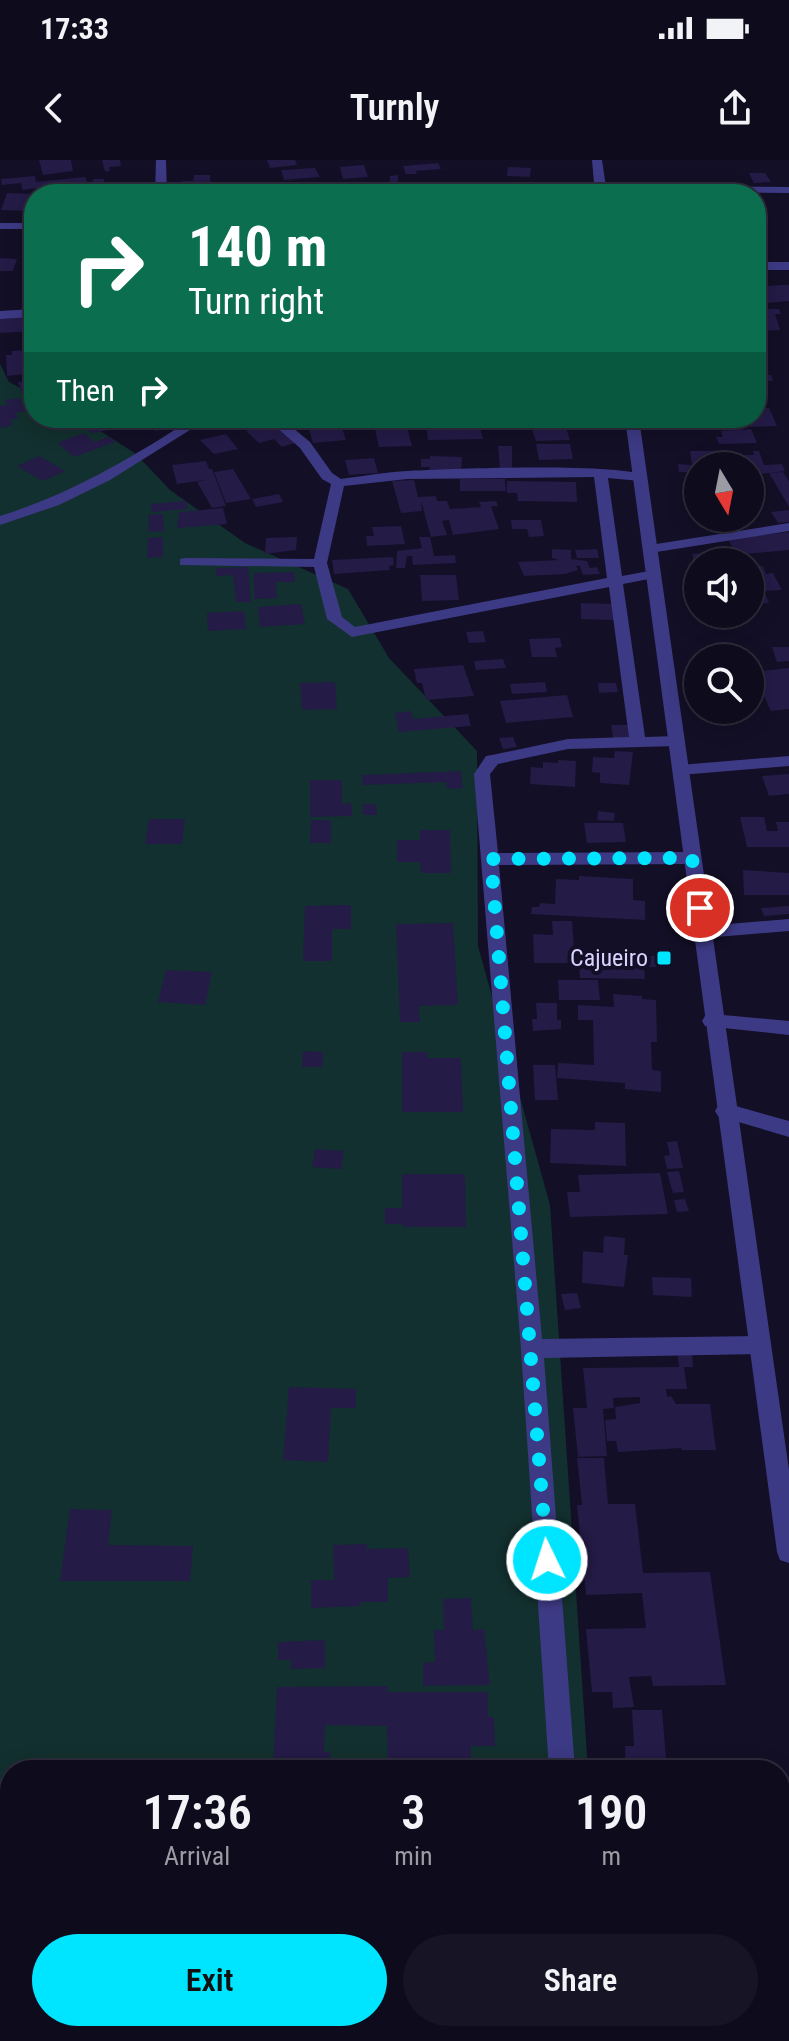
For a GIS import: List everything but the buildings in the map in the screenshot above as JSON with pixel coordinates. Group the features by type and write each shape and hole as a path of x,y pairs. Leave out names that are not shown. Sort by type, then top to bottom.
{"street":[{"path":"161,160 161,184"},
{"path":"597,160 600,184"},
{"path":"0,226 24,226"},
{"path":"766,266 789,266"},
{"path":"0,315 24,314"},
{"path":"0,521 65,498 136,462 187,428"},
{"path":"285,428 305,445 327,476 338,483 407,475 600,473 640,477"},
{"path":"633,428 704,932 712,1021 789,1552"},
{"path":"600,473 638,742"},
{"path":"338,483 320,563 335,619 345,630 352,632 654,574"},
{"path":"650,549 789,527"},
{"path":"185,562 320,563"},
{"path":"561,1760 532,1349 482,774 492,760 568,744 677,741"},
{"path":"680,770 789,761"},
{"path":"491,859 692,858"},
{"path":"704,932 789,925"},
{"path":"712,1021 789,1028"},
{"path":"725,1111 789,1129"},
{"path":"532,1349 759,1345"}],"lane":[{"path":"766,191 789,190"}],"green space":[{"path":"0,364 9,382 24,390 24,428 96,428 136,454 170,490 245,543 348,589 389,658 477,751 478,946 550,1205 587,1760 0,1760"}],"place":[{"name":"Cajueiro","path":"664,958"}],"route":[{"path":"547,1560 491,859 692,858 700,908"}]}
